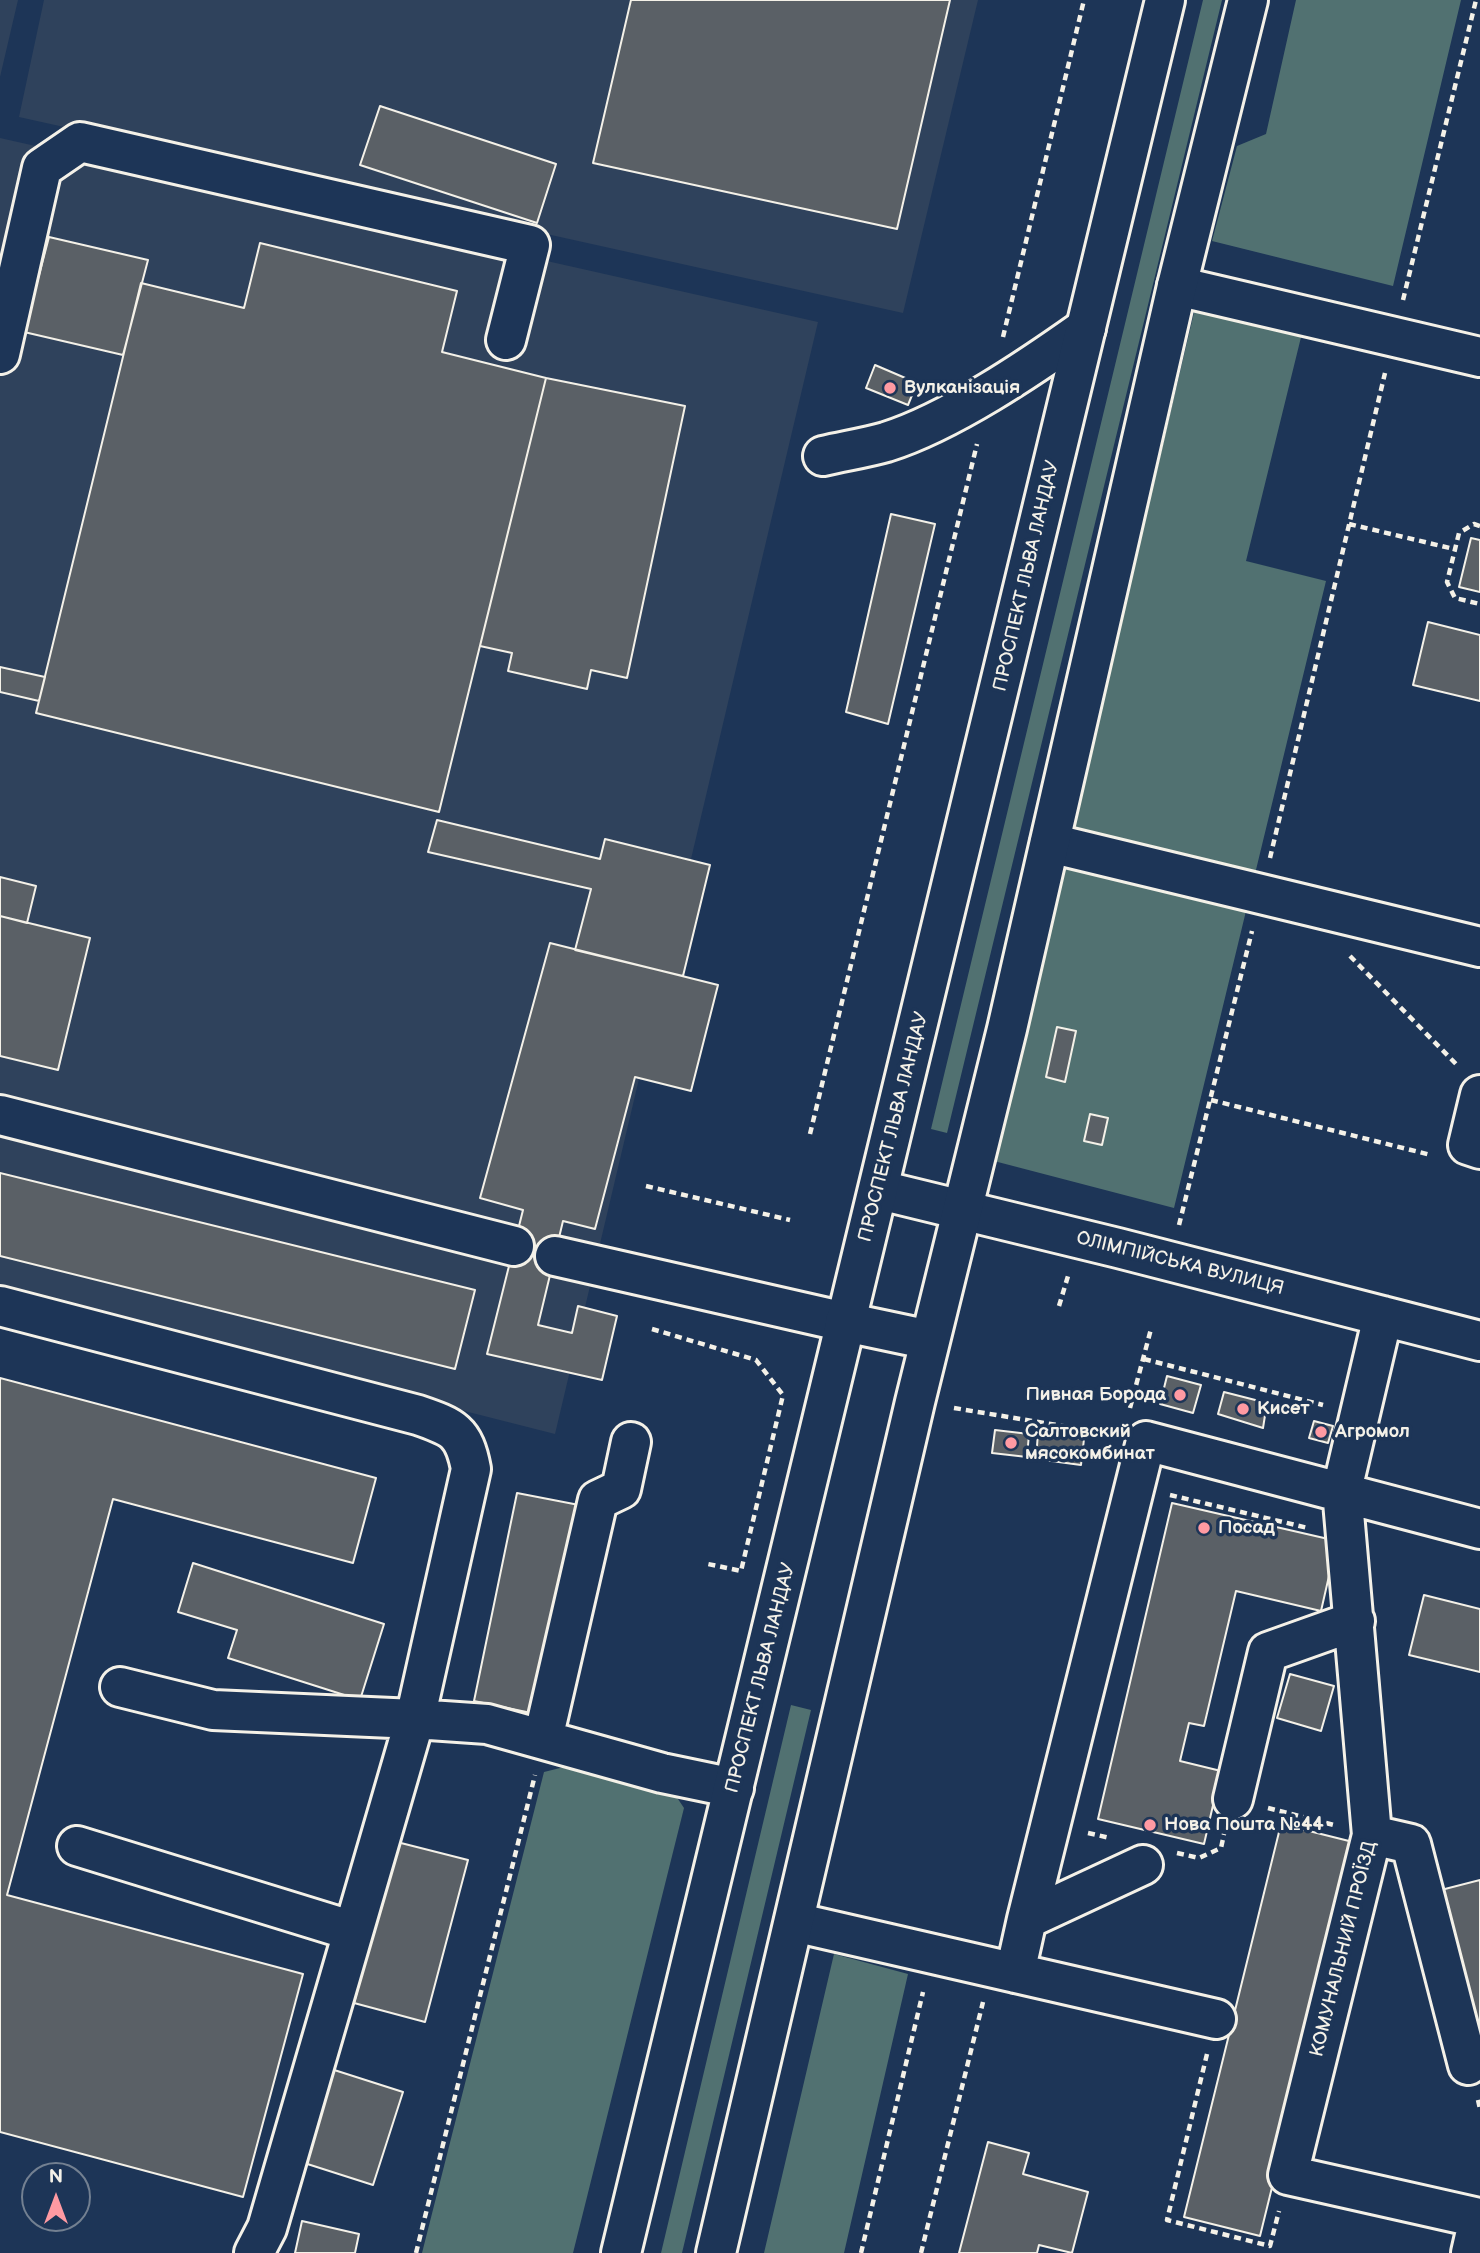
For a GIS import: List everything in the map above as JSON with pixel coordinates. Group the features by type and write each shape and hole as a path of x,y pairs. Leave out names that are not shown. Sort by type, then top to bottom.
{"main road":[{"name":"ПРОСПЕКТ ЛЬВА ЛАНДАУ","path":"621,2253 845,1322 880,1190 1165,0"},
{"path":"716,2253 930,1340 964,1209 1050,843 1177,286 1248,0"},
{"path":"0,354 42,168 80,142 530,245 506,340"},
{"path":"1177,286 1480,357"},
{"path":"823,456 886,441 917,429 1034,365 1086,328"},
{"path":"1050,843 1480,947"},
{"path":"1470,1082 1468,1145 1480,1149"},
{"path":"0,1115 514,1246"},
{"name":"ОЛІМПІЙСЬКА ВУЛИЦЯ","path":"880,1190 1480,1341"},
{"path":"555,1256 930,1340"},
{"path":"0,1306 418,1415 448,1425 466,1442 471,1469 415,1719 267,2228 254,2253"},
{"name":"КОМУНАЛЬНИЙ ПРОЇЗД","path":"1288,2175 1372,1835 1342,1490 1383,1316"},
{"path":"1003,1970 1027,1919 1146,1441 1342,1490 1480,1529"},
{"path":"543,1740 598,1500 621,1489 631,1442"},
{"path":"1233,1799 1268,1652 1355,1621"},
{"path":"120,1687 213,1710 487,1724 662,1773 734,1788"},
{"path":"1372,1835 1410,1844 1468,2065"},
{"path":"77,1846 353,1931"},
{"path":"1027,1919 1143,1865"},
{"path":"794,1922 1216,2020"},
{"path":"1288,2175 1476,2230"}],"path":[{"path":"810,1134 1084,0"},
{"path":"1178,1226 1211,1100 1476,0"},
{"path":"1349,524 1454,549"},
{"path":"1480,526 1474,524 1459,533 1447,582 1455,598 1480,604"},
{"path":"1345,951 1470,1082"},
{"path":"1211,1100 1436,1157"},
{"path":"646,1186 790,1220"},
{"path":"1059,1306 1069,1272"},
{"path":"652,1329 756,1360 783,1395 741,1571 708,1564"},
{"path":"1130,1410 1151,1329"},
{"path":"1144,1359 1359,1415"},
{"path":"950,1407 1123,1436"},
{"path":"1135,1486 1346,1537"},
{"path":"416,2253 543,1740"},
{"path":"1233,1799 1372,1835"},
{"path":"861,2253 932,1954"},
{"path":"921,2253 1003,1970"},
{"path":"1216,2020 1167,2220 1270,2246"},
{"path":"1264,2253 1270,2246 1288,2175"}],"shaded area":[{"path":"0,0 18,0 0,77"},
{"path":"44,0 978,0 903,313 19,117"},
{"path":"0,138 818,322 555,1434 0,1293"}],"green space":[{"path":"1203,0 1222,0 947,1133 931,1129"},
{"path":"1296,0 1461,0 1393,286 1212,241 1237,146 1266,134"},
{"path":"1197,300 1304,325 1246,561 1326,581 1174,1208 994,1161"},
{"path":"791,1705 811,1710 682,2253 661,2253"},
{"path":"580,1763 670,1787 684,1808 573,2253 422,2253 544,1772"},
{"path":"834,1954 908,1974 844,2253 764,2253"}],"building":[{"path":"631,0 950,0 897,229 593,163"},
{"path":"380,106 556,164 537,223 360,165"},
{"path":"49,237 148,260 123,355 24,332"},
{"path":"260,243 457,291 442,352 546,378 439,812 36,713 141,283 244,308"},
{"path":"875,365 917,383 908,405 866,388"},
{"path":"546,378 685,406 627,678 591,670 587,689 508,671 512,653 480,646"},
{"path":"891,514 935,524 888,724 846,712"},
{"path":"1471,538 1480,540 1480,592 1459,587"},
{"path":"1428,622 1480,635 1480,701 1413,685"},
{"path":"0,667 45,677 39,701 0,692"},
{"path":"437,820 600,859 605,839 710,865 683,976 575,950 591,889 428,852"},
{"path":"0,877 36,886 27,923 0,916"},
{"path":"0,916 90,938 58,1070 0,1056"},
{"path":"550,943 718,985 691,1091 635,1077 595,1229 563,1221 538,1325 572,1333 578,1306 617,1316 602,1380 487,1354 523,1210 480,1198"},
{"path":"1057,1027 1076,1031 1065,1082 1046,1077"},
{"path":"1090,1114 1108,1118 1102,1145 1084,1141"},
{"path":"0,1173 475,1290 455,1369 0,1256"},
{"name":"Пивная Борода","path":"1167,1376 1201,1385 1193,1413 1160,1404"},
{"path":"0,1378 376,1478 353,1563 113,1499 7,1895 303,1974 243,2197 0,2132"},
{"name":"Кисет","path":"1224,1392 1267,1403 1263,1428 1218,1414"},
{"name":"Агромол","path":"1314,1421 1333,1426 1328,1443 1309,1438"},
{"name":"Салтовский мясокомбинат","path":"995,1430 1029,1434 1027,1457 992,1453"},
{"path":"1038,1433 1084,1439 1081,1465 1036,1459"},
{"path":"517,1493 579,1505 536,1714 474,1701"},
{"path":"1172,1503 1337,1541 1321,1611 1236,1591 1204,1726 1189,1723 1180,1761 1221,1771 1204,1844 1098,1819"},
{"path":"193,1563 384,1624 360,1700 228,1658 237,1630 178,1612"},
{"path":"1424,1595 1480,1609 1480,1672 1409,1655"},
{"path":"1290,1674 1334,1686 1321,1731 1277,1718"},
{"path":"1281,1824 1357,1843 1260,2236 1184,2217"},
{"path":"397,1842 468,1860 425,2022 354,2003"},
{"path":"1480,1880 1480,2040 1441,1890"},
{"path":"328,2068 403,2092 373,2185 298,2161"},
{"path":"988,2142 1029,2153 1023,2174 1088,2192 1072,2253 1039,2245 1037,2253 959,2253"},
{"path":"302,2221 359,2234 355,2253 295,2253"}],"place":[{"name":"Вулканізація","path":"890,388"},
{"name":"Пивная Борода","path":"1180,1395"},
{"name":"Кисет","path":"1243,1409"},
{"name":"Агромол","path":"1321,1432"},
{"name":"Салтовский мясокомбинат","path":"1011,1443"},
{"name":"Посад","path":"1204,1528"},
{"name":"Нова Пошта №44","path":"1150,1825"}]}
